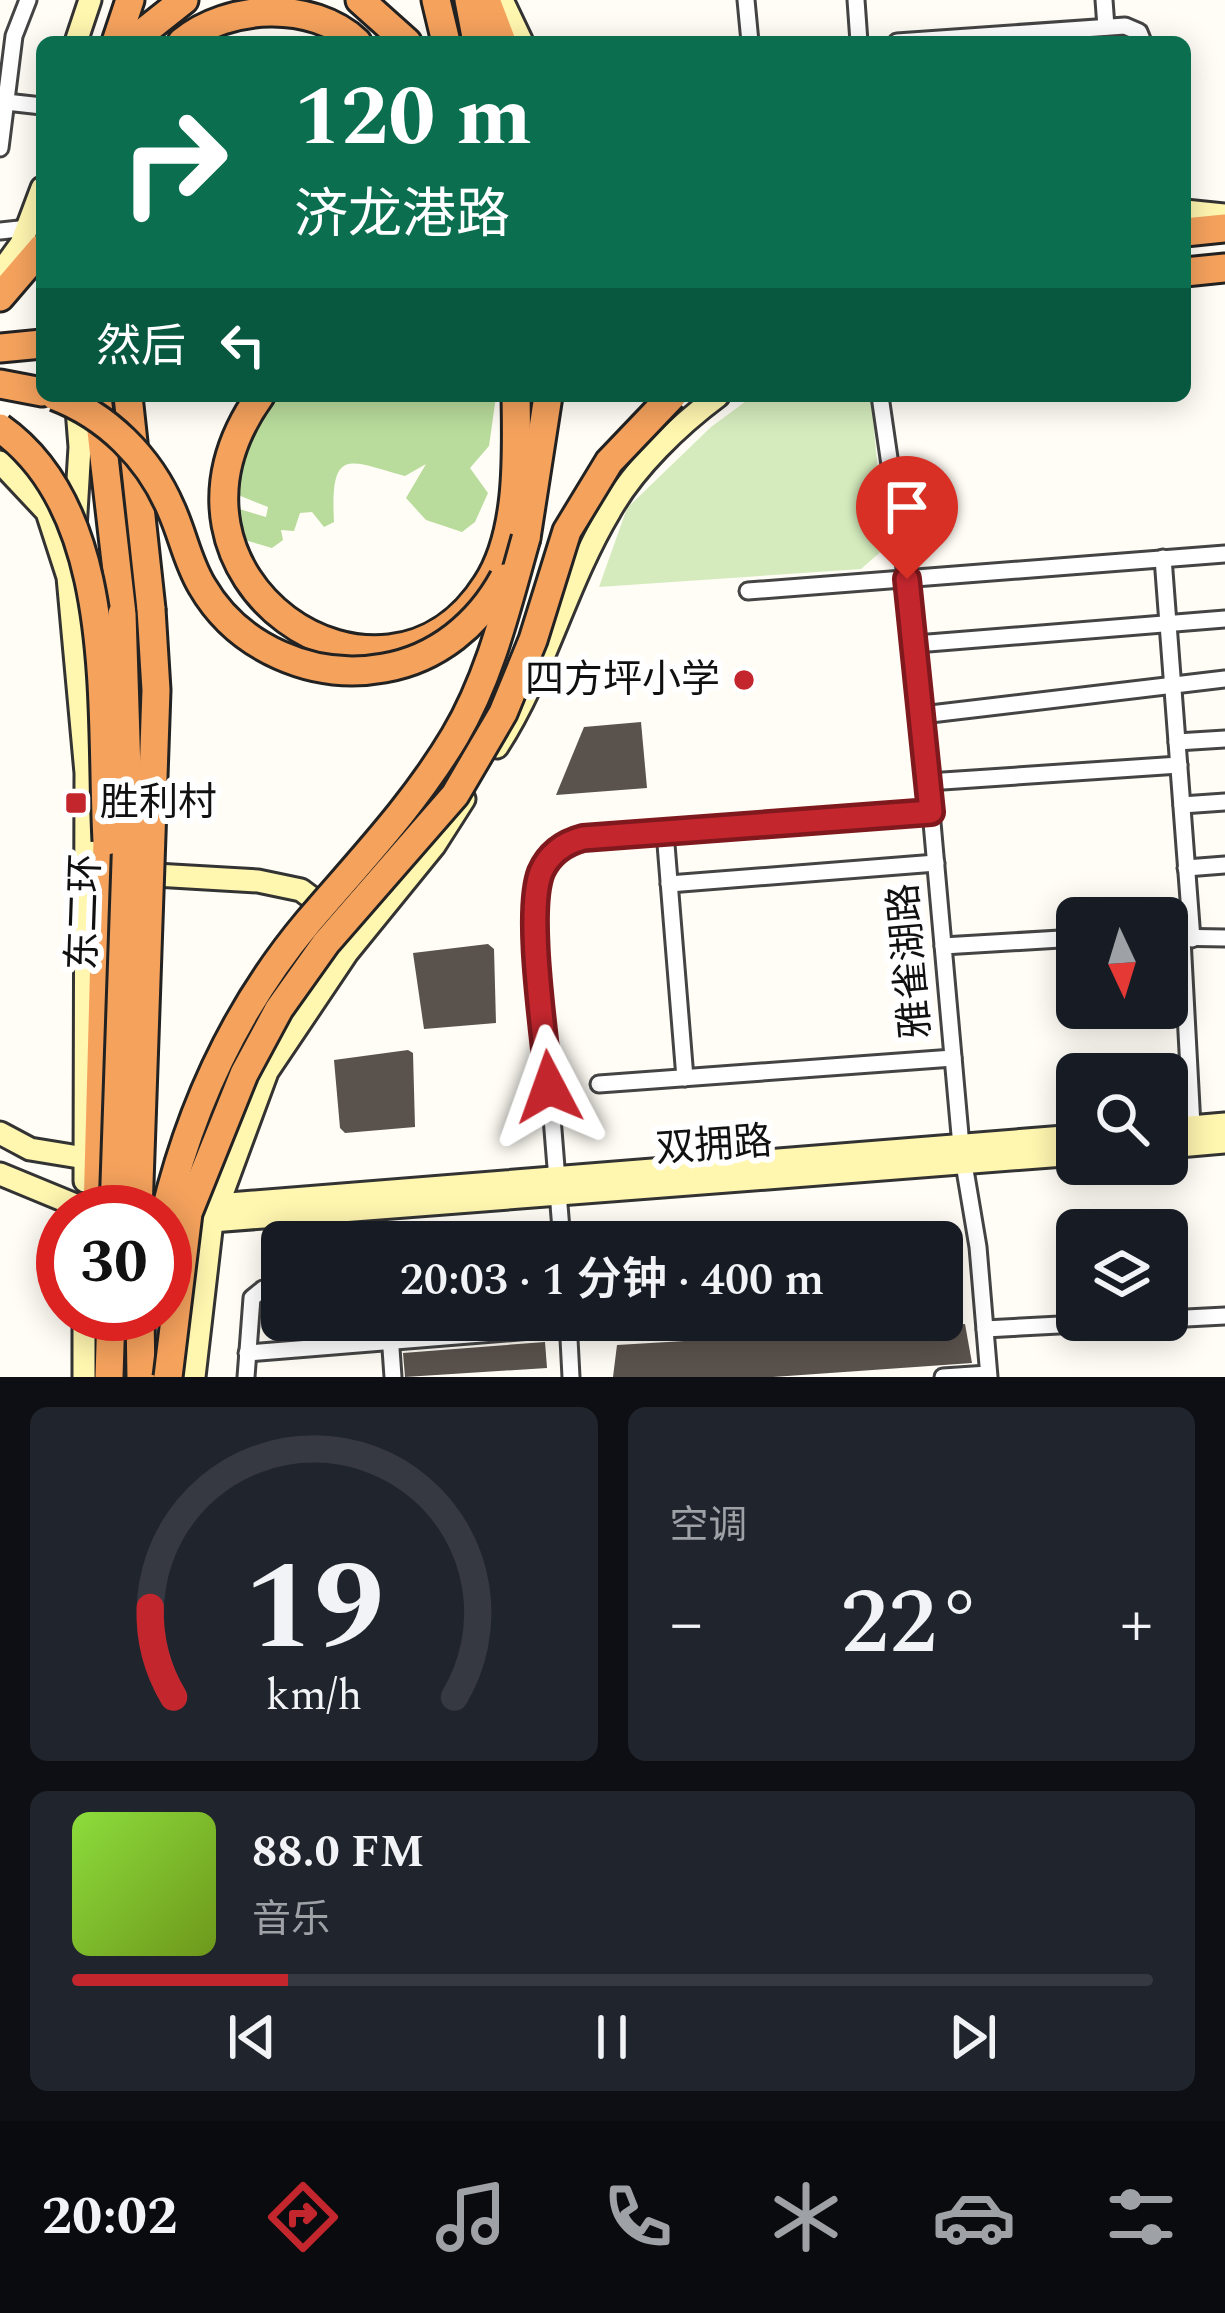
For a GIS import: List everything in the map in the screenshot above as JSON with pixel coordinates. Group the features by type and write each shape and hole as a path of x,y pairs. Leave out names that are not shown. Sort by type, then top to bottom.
{"highway":[{"path":"103,36 113,0"},
{"path":"118,36 130,0"},
{"path":"139,36 184,0"},
{"path":"360,0 400,36"},
{"path":"436,0 445,36"},
{"path":"469,0 476,36"},
{"path":"486,0 500,36"},
{"path":"195,36 242,14 298,12 351,36"},
{"path":"0,297 36,222"},
{"path":"1191,231 1225,228"},
{"path":"1191,271 1225,268"},
{"path":"0,348 36,345"},
{"path":"0,380 36,374"},
{"path":"0,380 36,390"},
{"path":"66,402 107,424 147,466 172,509 190,565 221,614 274,654 298,664 366,672 428,654 488,608 526,538"},
{"name":"东二环","path":"98,402 122,614 128,803 115,1185"},
{"path":"129,402 156,690 139,1185"},
{"path":"256,402 237,428 223,479 225,524 238,570 270,609 311,635 351,648 406,646 455,626 490,581 512,511 516,402"},
{"path":"173,1185 191,1119 245,1007 309,921 398,819 457,733 499,635 526,538 547,402"},
{"path":"168,1377 188,1213 244,1074 279,1010 326,943 455,795 511,695 567,531 609,462 666,402"},
{"path":"0,428 58,489 86,562 107,841 98,872 90,1185"},
{"path":"140,1341 141,1372"},
{"path":"141,1372 145,1341"}],"street":[{"path":"0,148 14,35 27,0"},
{"path":"78,36 91,0"},
{"path":"502,0 519,36"},
{"path":"746,0 749,36"},
{"path":"856,0 859,36"},
{"path":"1104,0 1106,27"},
{"path":"981,36 1106,27 1134,28 1139,36"},
{"path":"6,102 36,105"},
{"path":"1191,212 1225,215"},
{"path":"0,231 36,219"},
{"path":"0,273 36,221"},
{"path":"76,402 80,447 68,578 98,872 87,1185"},
{"path":"194,1377 215,1213 267,1072 362,935 434,846 522,709 610,509 687,419 710,402"},
{"name":"雅雀湖路","path":"881,402 916,644 962,1155 978,1246 988,1375"},
{"path":"0,462 47,512 68,578"},
{"path":"748,591 1225,554"},
{"path":"1163,558 1186,868 1184,897"},
{"path":"916,644 1225,619"},
{"path":"922,715 1225,680"},
{"path":"1177,742 1225,739"},
{"path":"928,782 1179,765"},
{"path":"1182,805 1225,802"},
{"path":"560,1221 537,885 543,866 571,841 931,812"},
{"path":"665,832 685,1078"},
{"path":"669,884 936,863"},
{"path":"1186,868 1225,865"},
{"path":"98,872 258,881 301,890 362,935"},
{"path":"1188,938 1225,938"},
{"path":"943,946 1056,939"},
{"path":"1186,1029 1192,1126"},
{"path":"599,1084 953,1058"},
{"path":"1188,1126 1225,1124"},
{"path":"0,1133 30,1149 85,1158"},
{"name":"双拥路","path":"962,1155 1056,1139"},
{"path":"1188,1145 1225,1142"},
{"name":"双拥路","path":"215,1213 962,1155 1056,1154"},
{"path":"0,1174 36,1189"},
{"path":"245,1377 252,1298 261,1290"},
{"path":"1188,1318 1225,1316"},
{"path":"985,1329 1056,1325"},
{"path":"84,1377 85,1341"},
{"path":"247,1353 370,1341"},
{"path":"390,1341 393,1377"},
{"path":"569,1341 571,1377"},
{"path":"943,1377 988,1375"}],"green space":[{"path":"240,402 495,402 489,446 470,468 488,493 475,522 462,532 426,520 406,498 426,464 405,476 347,464 336,480 334,522 324,527 312,512 300,513 294,531 281,530 283,540 272,548 245,540 236,508 266,517 268,507 238,495 215,512 211,499 215,451"},
{"path":"745,402 872,402 885,548 861,569 599,587 627,508 711,427"}],"building":[{"path":"641,722 647,788 556,795 584,727"},
{"path":"488,944 494,949 496,1023 424,1029 413,953"},
{"path":"413,1053 415,1127 345,1133 340,1128 334,1060"},
{"path":"963,1324 972,1363 773,1377 613,1377 617,1345 963,1341"},
{"path":"545,1342 547,1368 405,1377 403,1353"}],"place":[{"name":"四方坪小学","path":"744,680"},
{"name":"胜利村","path":"76,803"}],"route":[{"path":"549,1087 537,885 543,866 562,846 583,838 931,812 907,579"}]}
